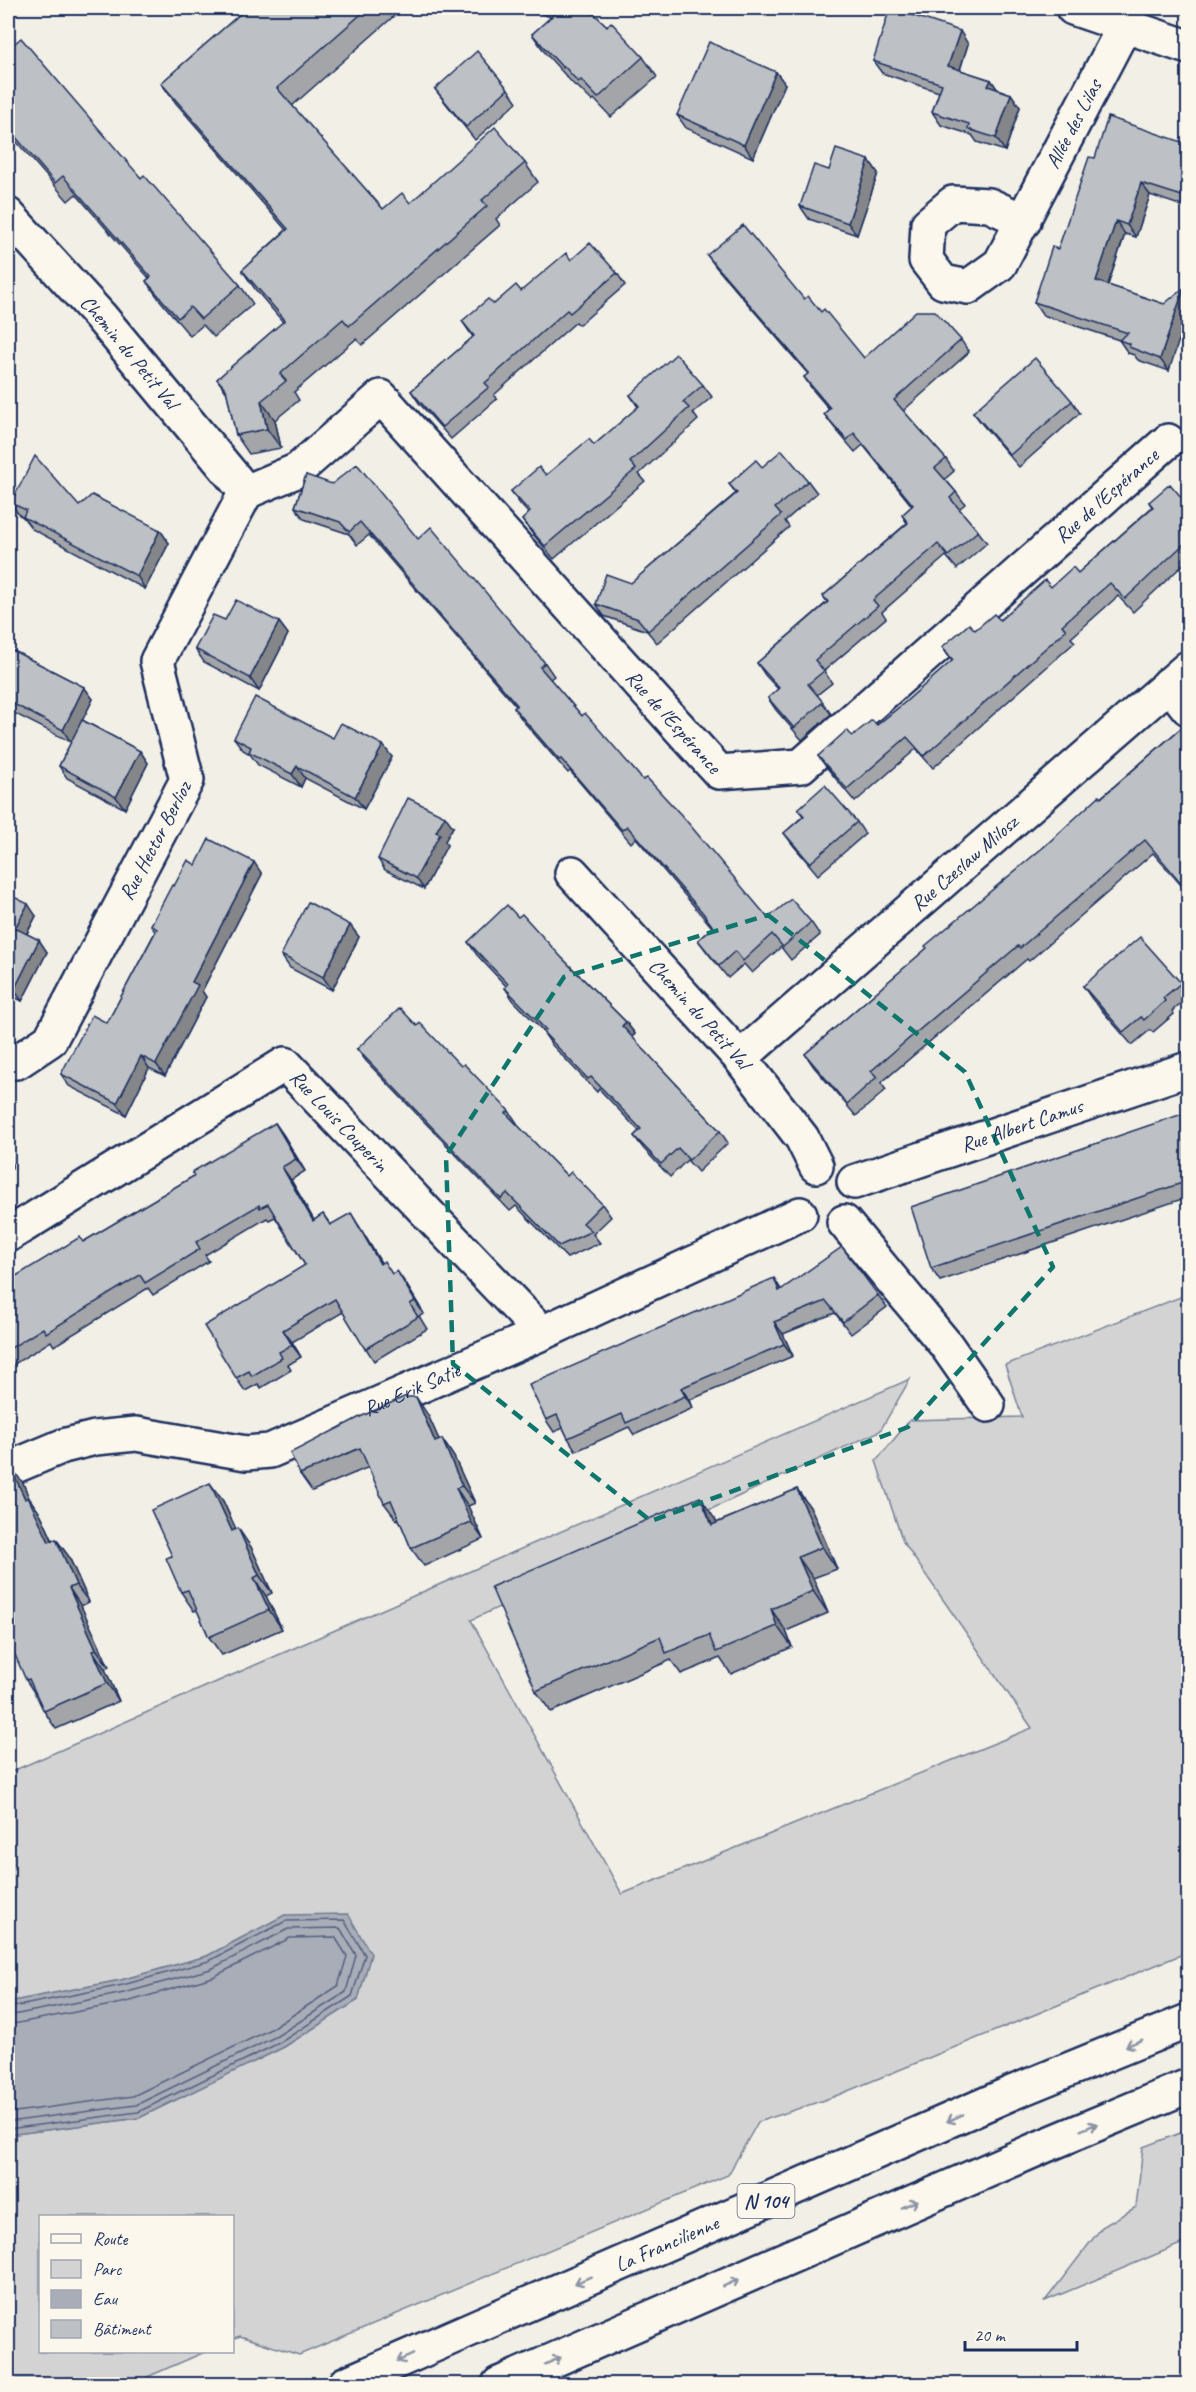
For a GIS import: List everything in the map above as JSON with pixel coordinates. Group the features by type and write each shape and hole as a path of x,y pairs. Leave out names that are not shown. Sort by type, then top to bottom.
{"main road":[{"path":"1073,8 1188,47"},
{"name":"Allée des Lilas","path":"1024,221 1125,25"},
{"name":"Chemin du Petit Val","path":"8,215 100,316 246,492"},
{"name":"Rue de l'Espérance","path":"246,492 298,470 381,397 719,772 801,766 1168,441"},
{"name":"Rue Hector Berlioz","path":"8,1062 17,1062 50,1041 187,780 157,661 246,492"},
{"name":"Rue Czeslaw Milosz","path":"740,1058 1182,686"},
{"name":"Chemin du Petit Val","path":"572,873 740,1058 802,1138 816,1166"},
{"name":"Rue Louis Couperin","path":"8,1235 285,1064 542,1333"},
{"name":"Rue Albert Camus","path":"854,1182 1188,1069"},
{"path":"816,1166 834,1166 842,1169 854,1182 857,1193 856,1204 844,1222 834,1227 823,1228 813,1225 800,1214 794,1200 795,1190 799,1179 806,1171 816,1166"},
{"name":"Rue Erik Satie","path":"8,1469 63,1446 95,1438 136,1434 246,1453 270,1451 542,1333 800,1214"},
{"path":"844,1222 946,1345 988,1405"},
{"name":"La Francilienne","path":"345,2385 1009,2094 1188,2021"},
{"path":"499,2385 1033,2150 1188,2086"}],"highlighted area":[{"path":"768,915 965,1072 1053,1267 908,1427 651,1521 453,1364 446,1156 564,977"}],"green space":[{"path":"1188,1294 1188,1952 833,2097 758,2122 728,2175 299,2355 240,2336 234,2339 234,2215 39,2215 39,2353 203,2353 131,2384 8,2384 8,2135 139,2118 284,2047 358,2000 285,1915 207,1956 121,1980 8,2002 8,1773 910,1379 880,1431 471,1620 622,1894 1032,1728 903,1542 876,1461 910,1420 1022,1417 1005,1365"},
{"path":"1188,2130 1188,2241 1045,2301 1102,2227 1136,2207 1143,2147"}],"water":[{"path":"348,1914 371,1954 358,2000 284,2047 139,2118 8,2135 8,2002 121,1980 207,1956 285,1915"}],"building":[{"path":"247,8 368,8 277,88 383,209 402,193 410,203 495,127 525,163 482,200 487,206 349,326 343,319 280,374 286,381 261,401 267,429 236,435 226,389 217,379 285,320 242,270 288,229 161,83"},
{"path":"561,8 588,8 607,26 611,22 643,57 598,98 581,80 578,82 564,66 563,68 532,34"},
{"path":"890,8 960,31 948,66 991,80 988,86 1011,94 996,138 968,129 969,124 932,112 942,84 873,61"},
{"path":"21,38 141,178 144,175 240,285 201,319 190,307 178,318 146,281 151,277 63,176 55,183 8,128 8,49"},
{"path":"709,42 776,72 744,145 677,115"},
{"path":"477,51 508,89 466,127 435,89"},
{"path":"1108,117 1188,144 1188,198 1141,183 1127,225 1116,221 1096,281 1164,304 1184,288 1160,359 1129,347 1130,344 1119,340 1128,333 1034,302 1052,247 1058,249 1089,157 1095,158"},
{"path":"836,149 869,160 848,223 800,206 814,165 829,170"},
{"path":"743,225 804,299 808,296 821,312 824,309 864,358 916,311 935,311 961,340 894,400 946,459 935,468 956,492 950,498 978,531 948,556 938,544 873,600 878,606 815,660 824,671 808,684 823,702 794,728 768,698 779,688 757,663 828,602 823,596 908,523 902,515 913,505 854,433 847,440 824,414 830,408 804,377 809,373 707,255"},
{"path":"590,243 617,273 570,313 567,310 485,383 489,387 442,427 411,391 474,336 462,321 488,299 494,304 516,285 521,291 566,253 571,260"},
{"path":"676,354 703,385 683,402 689,408 630,462 636,469 545,546 522,520 530,512 511,491 539,467 546,475 589,439 594,445 639,406 630,395"},
{"path":"1035,358 1072,401 1010,455 973,412"},
{"path":"782,450 808,481 775,508 781,515 648,631 638,619 596,604 606,574 631,583 737,493 729,484 756,460 762,467"},
{"path":"35,456 79,506 92,495 160,530 137,576 23,517 26,510 11,503"},
{"path":"357,464 418,539 431,527 545,663 540,667 582,716 585,713 643,780 647,778 684,818 768,918 791,899 811,922 783,947 772,934 743,961 735,951 719,966 698,940 713,927 703,913 627,826 622,830 561,759 559,760 514,708 517,705 360,522 349,532 340,522 295,507 306,475 332,484"},
{"path":"1170,484 1188,505 1188,547 1185,543 1125,599 1110,583 1062,625 1066,630 924,756 907,737 847,789 818,756 847,730 852,736 872,720 877,725 903,704 953,660 942,647 969,624 975,630 994,614 1000,620 1045,580 1051,587 1073,567 1078,573 1153,507 1149,502"},
{"path":"236,600 279,622 250,678 195,649 213,615 225,620"},
{"path":"8,648 84,687 63,730 8,701"},
{"path":"255,697 333,738 341,723 383,745 355,797 297,766 292,774 249,752 251,747 234,738"},
{"path":"82,720 140,751 116,797 59,766"},
{"path":"1188,722 1188,891 1145,840 1020,948 1018,946 871,1071 877,1077 847,1104 805,1054 927,948 925,946"},
{"path":"825,785 857,822 810,863 784,833 804,816 798,809"},
{"path":"408,798 445,816 436,832 440,834 416,878 378,859"},
{"path":"209,839 254,862 192,982 198,985 156,1064 141,1056 117,1103 61,1074 92,1015 107,1023 157,929 151,925 172,885 174,886 188,860 196,865"},
{"path":"8,894 28,904 15,928 39,940 14,990 8,986"},
{"path":"308,902 350,925 323,977 281,955"},
{"path":"507,905 518,917 522,914 626,1022 622,1026 720,1131 689,1160 678,1148 661,1164 634,1136 641,1129 543,1032 546,1030 505,988 508,984 468,942"},
{"path":"1140,937 1181,983 1163,998 1165,1001 1144,1020 1141,1017 1123,1032 1083,986"},
{"path":"400,1008 417,1026 420,1023 461,1066 464,1064 509,1111 506,1113 567,1176 571,1172 602,1204 583,1223 592,1231 559,1246 507,1193 501,1199 357,1049"},
{"path":"1188,1112 1188,1181 931,1268 911,1207"},
{"path":"275,1123 296,1159 282,1167 313,1221 323,1214 330,1225 351,1213 380,1264 384,1261 392,1274 397,1271 415,1301 410,1304 418,1317 365,1349 335,1299 283,1330 292,1345 279,1352 282,1358 252,1376 249,1371 236,1378 204,1326 305,1265 268,1204 260,1208 259,1205 196,1242 200,1249 145,1283 140,1275 46,1333 43,1328 8,1350 8,1281 80,1237 83,1242 194,1176 192,1172"},
{"path":"842,1247 878,1295 843,1322 826,1301 774,1322 784,1344 681,1388 685,1396 626,1423 622,1414 568,1438 557,1415 546,1420 529,1385 774,1278 779,1291"},
{"path":"404,1397 416,1397 435,1442 442,1439 462,1486 456,1488 471,1522 411,1548 391,1500 384,1503 360,1448 300,1474 290,1453"},
{"path":"10,1466 25,1499 28,1497 49,1542 56,1539 76,1585 69,1588 96,1649 93,1651 107,1683 44,1711 29,1679 26,1680 8,1639 8,1467"},
{"path":"210,1483 232,1531 238,1528 259,1575 254,1578 269,1610 209,1637 188,1590 181,1592 166,1558 172,1556 151,1510"},
{"path":"797,1489 822,1547 798,1557 813,1591 771,1609 777,1626 716,1652 709,1635 666,1653 660,1637 536,1691 491,1587 700,1497 712,1525"}]}
